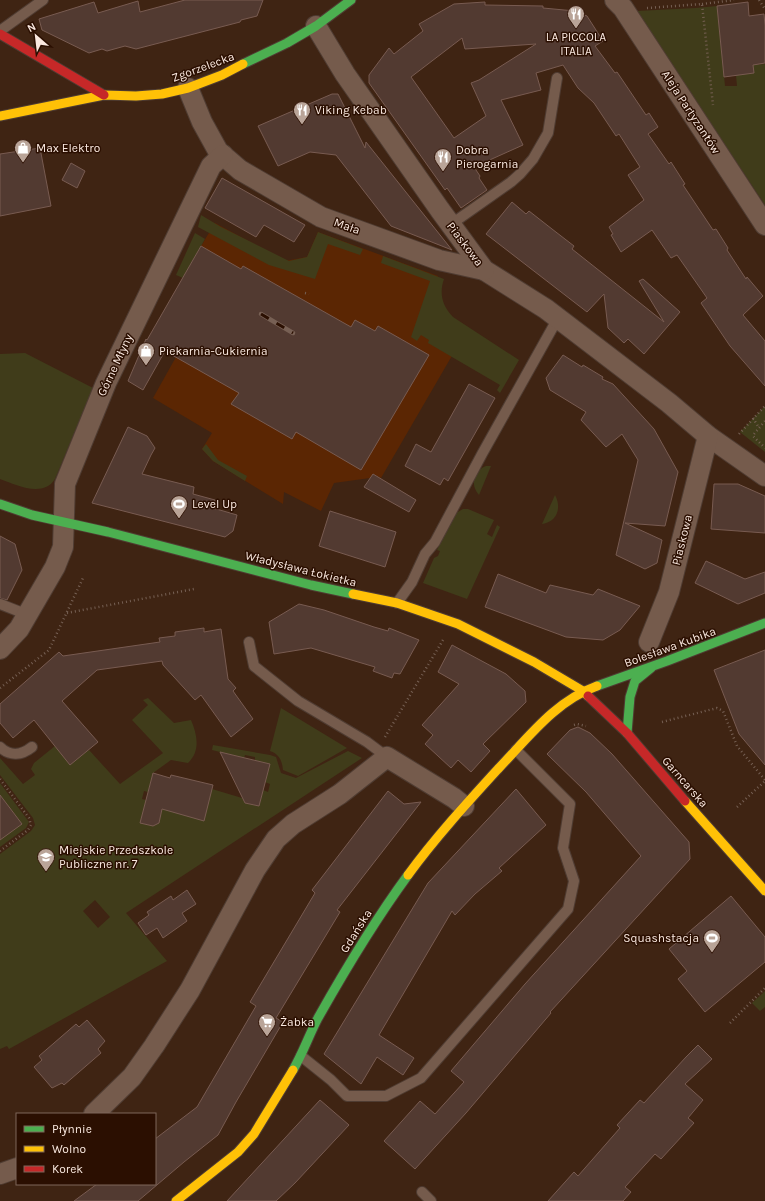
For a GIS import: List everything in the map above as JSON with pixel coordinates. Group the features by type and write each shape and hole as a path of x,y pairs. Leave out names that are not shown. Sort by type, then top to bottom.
{"street":[{"name":"Zgorzelecka","path":"0,116 104,95 136,96 162,94 188,88 222,75 287,43 316,26 350,0"},
{"name":"Aleja Partyzantów","path":"615,0 623,8 765,225"},
{"name":"Piaskowa","path":"316,26 345,74 484,270 546,309 669,403 708,436 765,476"},
{"path":"0,34 104,95"},
{"path":"188,88 202,122 218,151 223,155"},
{"name":"Mała","path":"223,155 240,170 321,217 439,260 484,270"},
{"name":"Górne Młyny","path":"0,649 19,629 55,567 63,547 65,484 106,383 211,166 223,155"},
{"name":"Piaskowa","path":"649,642 669,592 708,436"},
{"name":"Władysława Łokietka","path":"0,504 32,515 108,532 311,585 397,603 458,624 540,665 583,691"},
{"name":"Bolesława Kubika","path":"583,691 765,623"},
{"path":"627,733 630,697 636,681 653,666"},
{"name":"Garncarska","path":"583,691 627,733 765,891"},
{"name":"Gdańska","path":"176,1201 238,1152 254,1134 301,1056 317,1020 384,910 413,868 464,806 547,717 583,691"},
{"path":"95,1113 132,1077 154,1046 190,990 255,870 276,839 293,824 340,794 382,754 454,798 464,806"},
{"path":"0,1174 16,1168"}],"lane":[{"path":"0,31 43,0"},
{"path":"450,224 520,174 533,159 548,133 557,78"},
{"path":"397,603 412,582 425,554 435,542 536,355 558,318"},
{"path":"0,604 28,615"},
{"path":"249,642 254,666 298,701 382,754"},
{"path":"0,746 6,752 16,754 32,747"},
{"path":"301,1056 331,1080 347,1096 386,1096 421,1078 568,909 574,881 563,848 570,804 516,750"},
{"path":"422,1201 422,1192 431,1201"}],"path":[{"path":"641,8 702,4 734,0"},
{"path":"759,0 765,9"},
{"path":"702,4 713,110"},
{"path":"305,293 309,294"},
{"path":"740,432 765,407"},
{"path":"753,418 759,428"},
{"path":"765,422 753,436 765,448"},
{"path":"0,688 49,650 83,578"},
{"path":"66,613 194,590"},
{"path":"382,754 444,640"},
{"path":"662,722 717,708 723,711 737,746 765,781 737,807"},
{"path":"572,725 584,725 590,728"},
{"path":"0,779 29,818 31,825 28,830 0,851"},
{"path":"730,1023 765,988"}],"shaded area":[{"path":"717,6 725,86 737,86 736,75 754,73 753,65 765,64 765,205 636,11"},
{"path":"201,215 221,227 289,261 307,257 318,232 363,249 360,255 328,244 315,279 269,265 198,227"},
{"path":"215,223 285,261 307,257 318,232 438,276 427,317 453,354 381,478 373,474 370,478 334,483 321,511 284,492 283,504 213,461 202,449 212,433 153,398 176,357 201,246"},
{"path":"195,233 205,239 183,278 176,275"},
{"path":"383,256 444,279 442,284 442,299 449,313 519,360 500,393 497,390 500,385 428,343 429,340 421,335 417,341 411,337 430,281 381,263"},
{"path":"25,353 93,388 55,479 50,485 37,489 21,487 0,479 0,354"},
{"path":"765,406 765,452 740,432"},
{"path":"206,444 218,460 247,476 245,481 213,461 202,449"},
{"path":"486,466 491,466 479,495 474,487 474,479 478,471"},
{"path":"555,495 558,505 557,514 547,523 542,524"},
{"path":"463,509 468,509 494,520 487,534 492,537 497,525 500,527 467,599 423,583 434,558 438,556 440,551 437,550 453,517 456,513"},
{"path":"148,698 174,723 191,720 197,742 195,753 188,763 171,760 153,773 148,792 144,791 142,799 146,800 140,823 153,826 159,823 163,806 204,821 212,789 242,798 245,803 259,806 263,790 268,792 270,784 265,782 270,764 255,761 255,757 245,755 244,758 212,750 213,745 276,757 281,773 296,778 348,751 362,758 126,913 167,961 9,1049 7,1046 0,1049 0,854 31,831 35,825 33,818 0,775 0,758 23,784 35,775 31,769 34,763 55,746 70,764 89,750 120,784 163,753 132,720 148,705 143,700","holes":["95,900 110,917 98,928 83,911"]},
{"path":"281,708 347,748 298,776 283,770 280,758 270,751"},
{"path":"0,783 29,822 26,828 0,847 0,837 22,824 0,795"},
{"path":"765,991 765,1007 760,1011 752,1003"}],"building":[{"path":"185,0 263,0 257,16 241,20 240,22 136,49 125,46 107,51 102,49 89,53 42,30 39,19 94,2 98,13 138,1 140,12"},
{"path":"485,2 485,5 543,6 543,8 575,11 587,16 603,41 595,46 615,73 617,72 646,115 649,113 658,127 648,134 669,164 671,162 685,184 683,185 713,230 716,229 728,248 727,250 746,279 747,277 763,296 743,315 765,341 765,386 730,346 701,303 707,298 677,255 671,258 652,230 621,252 611,235 613,234 609,227 644,200 628,175 640,167 619,134 616,136 594,103 578,88 563,65 536,73 541,90 501,100 523,145 474,167 487,190 461,208 447,188 445,190 369,83 369,75 389,48 394,54 423,31 419,24 454,4","holes":["462,38 465,49 536,44 479,80 471,83 486,116 454,138 411,77"]},
{"path":"748,2 749,16 764,14 765,63 753,65 754,73 724,77 717,6"},
{"path":"332,94 338,94 365,148 366,142 452,250 391,226 336,155 310,152 278,166 258,126"},
{"path":"40,148 51,206 0,216 0,154"},
{"path":"71,163 85,171 77,188 62,180"},
{"path":"222,178 305,225 294,242 264,225 256,237 205,208"},
{"path":"512,202 526,214 529,211 574,246 572,249 664,322 639,281 643,279 680,312 644,354 628,339 624,343 608,328 604,294 587,312 486,234"},
{"path":"201,246 241,269 243,266 351,327 355,320 375,331 378,326 429,355 361,470 296,432 292,439 231,404 239,393 165,351 143,390 128,381 146,339 147,340"},
{"path":"563,355 582,367 583,365 603,377 602,379 613,384 654,429 678,472 665,526 625,523 662,540 657,563 645,569 616,555 638,460 622,434 606,447 581,420 586,412 550,390 546,378"},
{"path":"469,384 495,398 448,481 444,478 440,485 405,466 416,444 431,452"},
{"path":"128,427 147,436 155,448 142,474 194,487 193,494 215,500 213,508 237,515 233,531 225,537 92,503"},
{"path":"373,474 416,500 409,512 364,487"},
{"path":"714,484 738,484 765,496 765,533 711,529"},
{"path":"330,511 396,532 385,567 319,546"},
{"path":"0,536 15,544 22,570 7,600 0,598"},
{"path":"706,561 745,579 765,572 765,593 738,604 695,583"},
{"path":"498,574 546,593 550,585 593,595 598,589 640,606 620,630 603,640 566,637 485,607"},
{"path":"299,604 324,610 388,631 389,628 419,640 400,674 394,673 392,678 373,671 375,667 311,648 274,654 269,622"},
{"path":"204,628 204,632 221,629 228,679 236,688 233,691 253,719 231,737 201,695 195,700 163,665 162,661 97,670 62,701 98,742 70,765 34,720 13,738 0,723 0,704 59,652 63,656 160,642 159,638 175,636 175,632"},
{"path":"452,645 506,674 525,691 526,702 483,744 490,751 471,772 458,760 451,768 425,744 433,735 422,725 459,684 438,672"},
{"path":"765,650 765,765 739,734 714,670"},
{"path":"578,727 590,733 612,754 689,842 690,859 550,1012 551,1013 466,1113 415,1169 384,1141 420,1101 435,1114 464,1082 451,1071 525,984 641,856 586,792 547,754 570,730"},
{"path":"220,752 270,764 259,806 245,803"},
{"path":"153,773 170,778 171,775 213,785 204,821 162,809 159,823 153,826 140,823"},
{"path":"516,789 546,825 499,868 502,871 475,894 455,915 452,911 379,1035 414,1058 403,1075 377,1057 361,1084 324,1054 428,883"},
{"path":"388,791 404,804 421,802 337,910 340,912 276,1018 283,1022 218,1135 138,1201 74,1201 96,1185 156,1185 156,1138 197,1107 256,1006 250,1002 315,893 312,890"},
{"path":"0,795 22,824 0,840"},
{"path":"187,890 196,904 182,913 187,921 163,938 157,928 146,935 138,923 149,915 147,912 171,896 173,900"},
{"path":"731,896 765,937 765,962 705,1012 678,979 687,971 669,949"},
{"path":"87,1020 105,1041 98,1049 101,1053 64,1085 62,1083 52,1088 34,1067 42,1060 39,1056 76,1024 79,1027"},
{"path":"698,1045 712,1059 685,1084 703,1100 688,1118 694,1123 661,1159 655,1154 625,1187 631,1192 623,1201 548,1201 574,1172 578,1176 620,1128 617,1125 640,1100 644,1103"},
{"path":"320,1100 349,1125 295,1183 276,1201 227,1201"}],"railway":[{"path":"261,314 293,333"}],"traffic: fast":[{"path":"243,64 287,43 316,26 351,0"},
{"path":"0,504 32,515 108,532 311,585 353,594"},
{"path":"597,686 765,623"},
{"path":"627,733 630,697 635,681 651,668"},
{"path":"293,1070 318,1018 339,982 372,927 408,875"}],"traffic: slow":[{"path":"0,116 104,95 136,96 162,94 188,88 222,75 243,64"},
{"path":"353,594 397,603 458,624 534,662 583,691 588,696"},
{"path":"408,875 463,808 531,733 568,701 597,686"},
{"path":"685,801 765,891"},
{"path":"176,1201 238,1152 254,1134 293,1070"}],"traffic: jam":[{"path":"0,34 104,95"},
{"path":"588,696 627,733 685,801"}],"place":[{"name":"LA PICCOLA ITALIA","path":"576,29"},
{"name":"Viking Kebab","path":"302,125"},
{"name":"Max Elektro","path":"23,163"},
{"name":"Dobra Pierogarnia","path":"443,172"},
{"name":"Piekarnia-Cukiernia","path":"146,366"},
{"name":"Level Up","path":"179,519"},
{"name":"Miejskie Przedszkole Publiczne nr. 7","path":"46,872"},
{"name":"Squashstacja","path":"712,953"},
{"name":"Żabka","path":"267,1037"}]}
